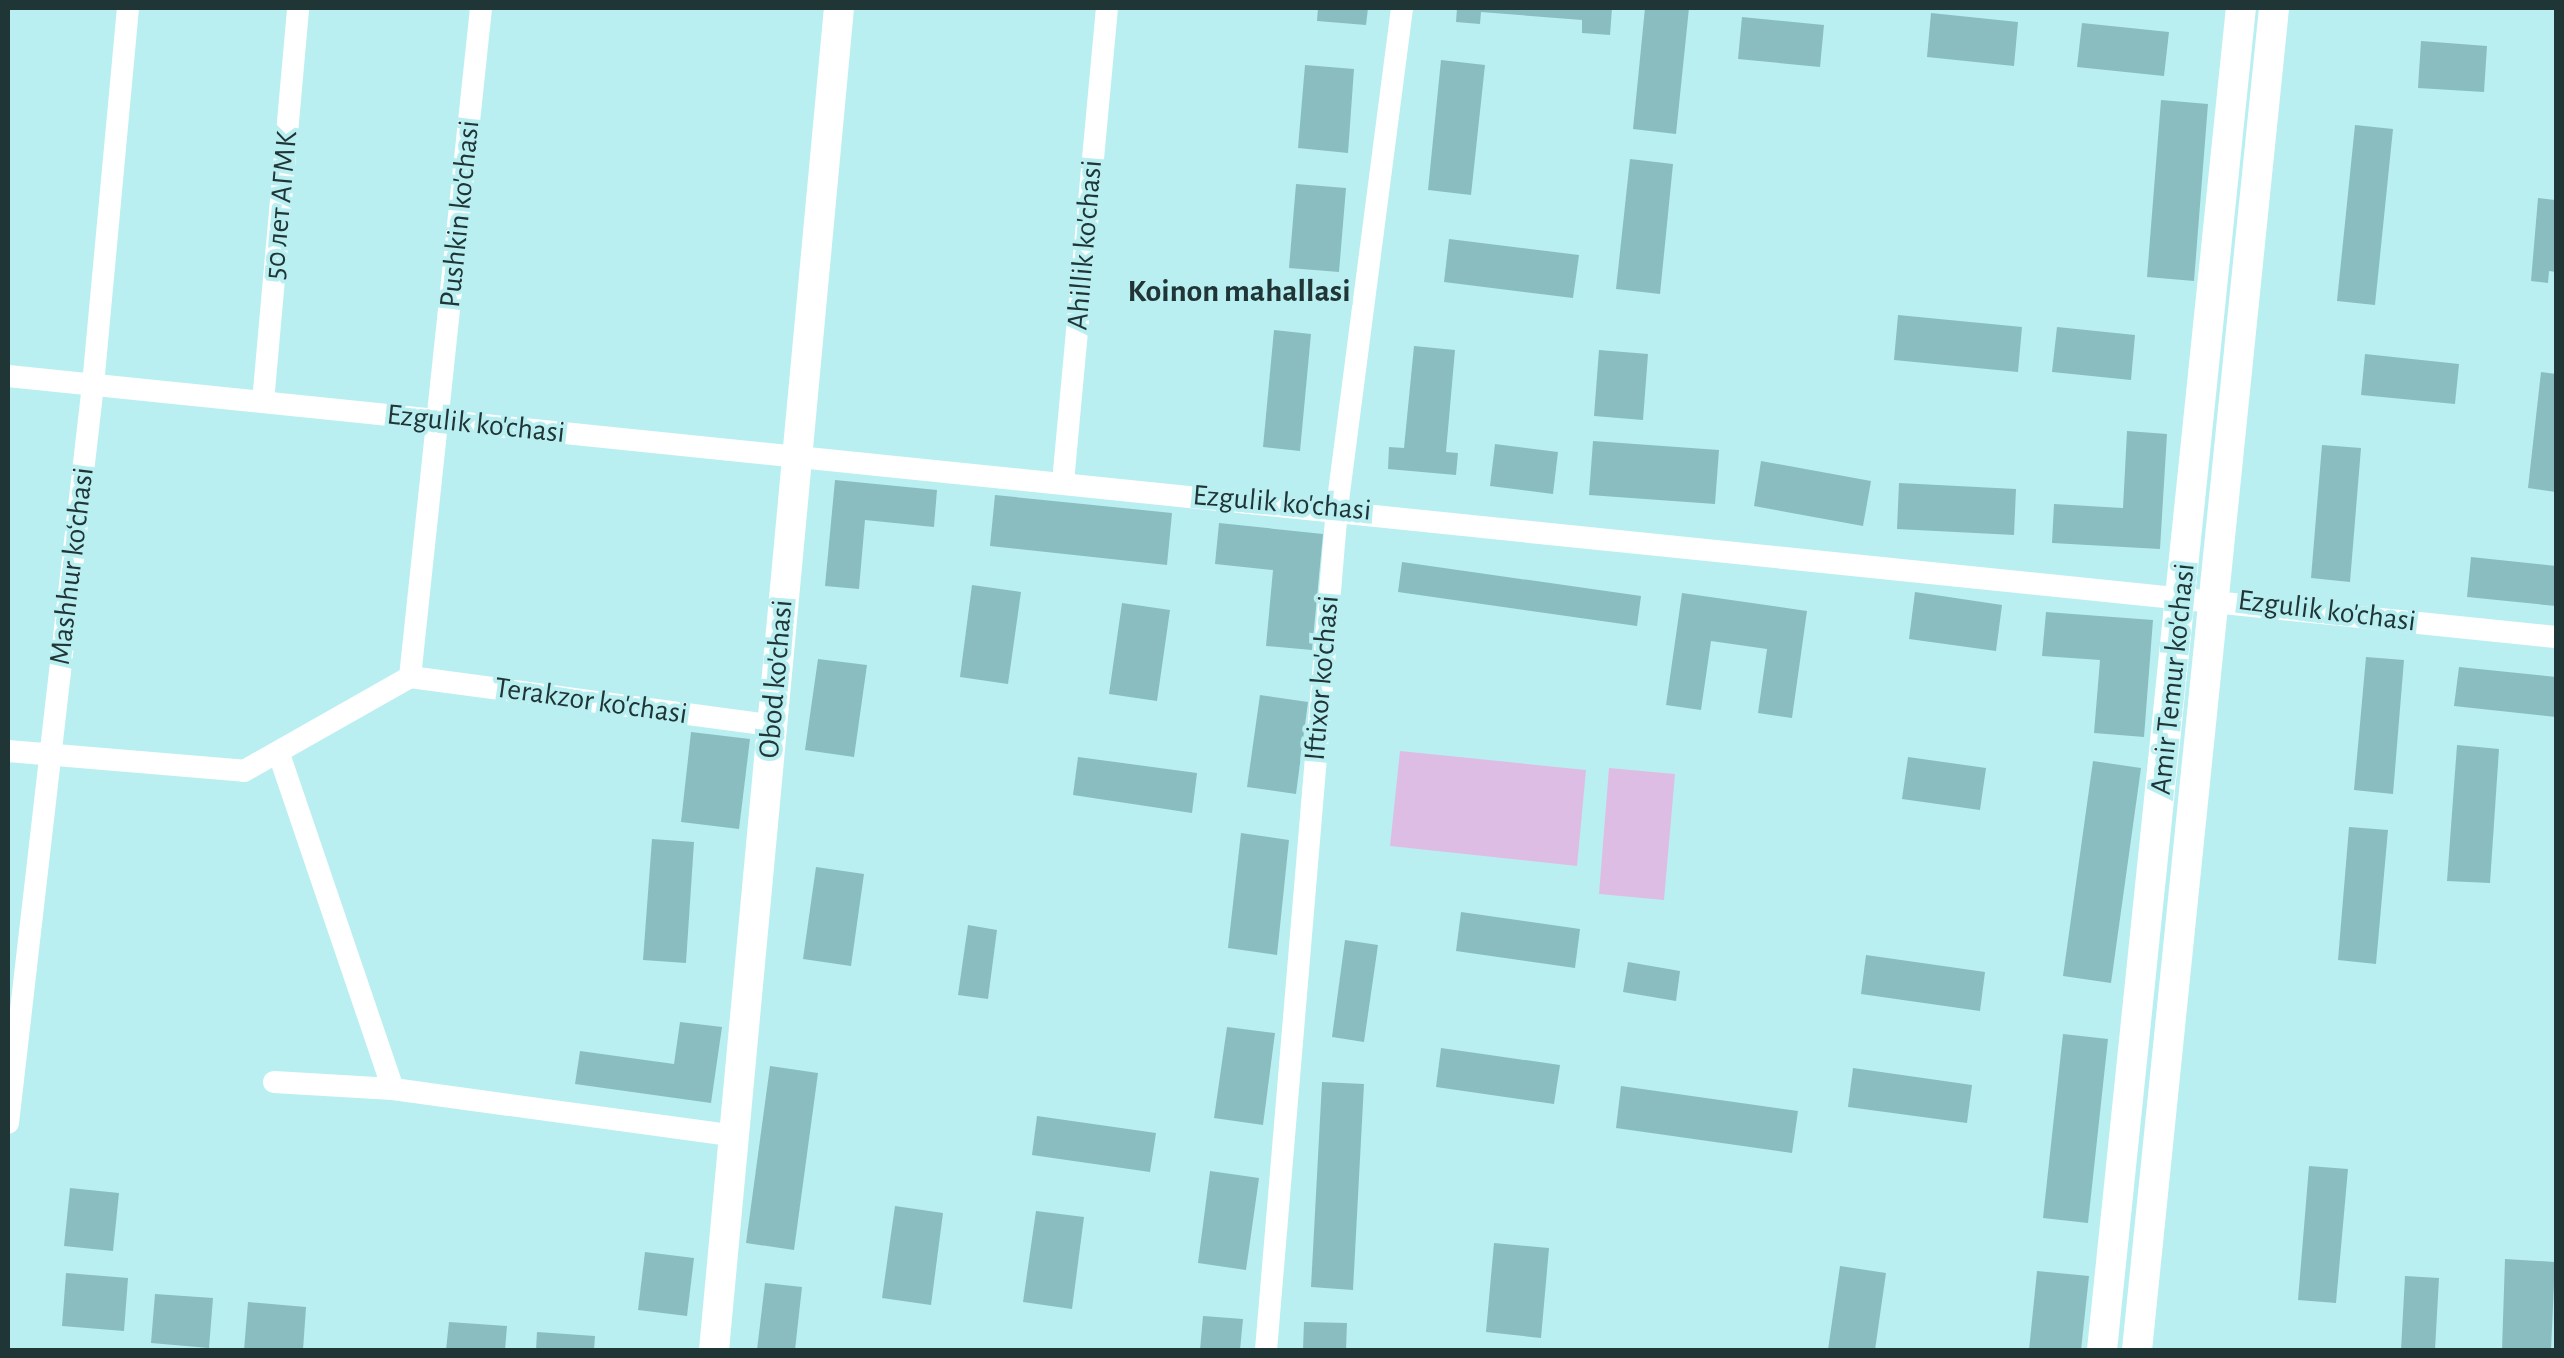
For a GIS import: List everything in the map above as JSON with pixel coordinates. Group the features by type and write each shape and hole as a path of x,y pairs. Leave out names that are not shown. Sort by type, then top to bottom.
{"main road":[{"name":"Obod ko'chasi","path":"714,1350 838,8"},
{"name":"Amir Temur ko'chasi","path":"2137,1350 2240,8"},
{"name":"Amir Temur ko'chasi","path":"2102,1350 2274,8"}],"street":[{"name":"Mashhur ko‘chasi","path":"8,1124 17,980 50,755 93,385 128,8"},
{"name":"50 лет АГМК","path":"263,402 298,8"},
{"name":"Pushkin ko'chasi","path":"439,420 481,8"},
{"name":"Ahillik ko'chasi","path":"1063,482 1107,8"},
{"name":"Iftixor ko'chasi","path":"1266,1350 1336,508 1402,8"},
{"name":"Ezgulik ko'chasi","path":"8,376 2197,596 2556,637"},
{"path":"8,751 244,770 279,754 410,677 439,420"},
{"name":"Terakzor ko'chasi","path":"410,677 772,725"},
{"path":"279,754 393,1089"},
{"path":"274,1082 393,1089 734,1136"}],"shaded area":[{"path":"1400,751 1586,770 1577,866 1390,846"},
{"path":"1609,768 1675,774 1664,900 1599,894"}],"building":[{"path":"1318,8 1368,8 1366,25 1317,21"},
{"path":"1457,8 1612,8 1610,35 1582,33 1582,20 1481,12 1480,24 1456,22"},
{"path":"1645,8 1689,8 1676,134 1633,129"},
{"path":"1931,13 2018,22 2014,66 1927,57"},
{"path":"1742,17 1824,25 1820,67 1738,59"},
{"path":"2082,23 2169,32 2164,76 2077,67"},
{"path":"2421,41 2487,46 2484,92 2418,88"},
{"path":"1441,60 1485,65 1471,195 1428,190"},
{"path":"1305,65 1354,69 1348,153 1298,148"},
{"path":"2161,100 2208,104 2194,281 2147,277"},
{"path":"2355,125 2393,129 2375,305 2337,301"},
{"path":"1630,159 1673,164 1660,294 1616,289"},
{"path":"1296,184 1346,188 1339,272 1289,268"},
{"path":"2538,198 2555,200 2556,272 2549,271 2548,283 2531,281"},
{"path":"1449,239 1579,255 1573,298 1444,282"},
{"path":"1898,315 2022,327 2018,372 1894,360"},
{"path":"2057,327 2135,335 2131,380 2052,372"},
{"path":"1274,330 1311,334 1300,451 1263,447"},
{"path":"1414,346 1455,350 1446,452 1458,453 1456,475 1388,469 1389,447 1404,448"},
{"path":"1599,350 1648,354 1643,420 1594,416"},
{"path":"2365,354 2459,364 2455,404 2361,395"},
{"path":"2541,372 2556,374 2556,492 2528,488"},
{"path":"2127,431 2167,434 2160,549 2052,543 2054,504 2123,508"},
{"path":"1593,441 1719,450 1715,504 1589,495"},
{"path":"1495,444 1558,452 1553,494 1490,486"},
{"path":"2322,445 2361,448 2350,582 2311,578"},
{"path":"1761,461 1871,481 1863,526 1754,506"},
{"path":"835,480 937,490 934,527 865,520 859,589 825,586"},
{"path":"1899,483 2016,489 2014,535 1897,529"},
{"path":"995,495 1172,513 1167,565 990,546"},
{"path":"1219,523 1323,534 1312,650 1266,646 1273,570 1215,564"},
{"path":"2471,557 2556,566 2556,606 2467,597"},
{"path":"1402,562 1641,596 1637,626 1398,592"},
{"path":"972,585 1021,592 1008,684 960,677"},
{"path":"1915,592 2002,605 1996,651 1909,639"},
{"path":"1682,593 1807,611 1792,718 1758,713 1767,649 1711,641 1701,710 1666,705"},
{"path":"1122,603 1170,610 1157,701 1109,694"},
{"path":"2046,612 2153,620 2144,737 2094,733 2100,660 2042,656"},
{"path":"2366,657 2404,660 2393,794 2354,790"},
{"path":"818,659 867,665 854,757 805,750"},
{"path":"2459,667 2556,677 2556,717 2454,706"},
{"path":"1260,695 1308,702 1296,794 1247,787"},
{"path":"691,732 750,739 739,829 681,822"},
{"path":"2457,745 2499,749 2490,883 2447,881"},
{"path":"1078,757 1197,773 1192,813 1073,795"},
{"path":"1908,757 1986,768 1980,810 1902,799"},
{"path":"2093,761 2141,768 2111,983 2063,976"},
{"path":"2349,827 2388,830 2376,964 2338,960"},
{"path":"1241,833 1289,840 1277,955 1228,948"},
{"path":"652,839 694,842 686,963 643,960"},
{"path":"816,867 864,874 851,966 803,959"},
{"path":"1461,912 1580,929 1575,968 1456,951"},
{"path":"968,925 997,930 988,999 958,995"},
{"path":"1345,940 1378,945 1364,1042 1332,1037"},
{"path":"1866,955 1985,972 1980,1011 1861,994"},
{"path":"1628,962 1680,971 1676,1001 1623,992"},
{"path":"680,1022 722,1027 711,1103 575,1084 580,1051 674,1064"},
{"path":"1227,1027 1275,1033 1263,1125 1214,1118"},
{"path":"2063,1034 2108,1039 2088,1223 2043,1218"},
{"path":"1441,1048 1560,1065 1554,1104 1436,1087"},
{"path":"770,1066 818,1073 794,1250 746,1243"},
{"path":"1853,1068 1972,1085 1967,1123 1848,1107"},
{"path":"1322,1082 1364,1084 1353,1290 1311,1287"},
{"path":"1621,1086 1798,1111 1792,1153 1616,1128"},
{"path":"1037,1116 1156,1133 1150,1172 1032,1155"},
{"path":"2309,1166 2348,1169 2336,1303 2298,1300"},
{"path":"1210,1171 1259,1178 1246,1270 1198,1263"},
{"path":"70,1188 119,1193 113,1251 64,1246"},
{"path":"895,1206 943,1213 931,1305 882,1298"},
{"path":"1036,1211 1084,1217 1072,1309 1023,1302"},
{"path":"1494,1243 1549,1248 1541,1338 1486,1332"},
{"path":"645,1252 694,1258 687,1316 638,1310"},
{"path":"2505,1259 2555,1262 2551,1350 2502,1350"},
{"path":"1840,1266 1886,1273 1875,1350 1828,1350"},
{"path":"2037,1271 2089,1276 2081,1350 2029,1350"},
{"path":"66,1273 128,1278 124,1331 62,1326"},
{"path":"2405,1276 2439,1278 2435,1350 2401,1350"},
{"path":"765,1283 802,1287 795,1350 757,1350"},
{"path":"155,1294 213,1298 209,1348 151,1343"},
{"path":"248,1302 306,1307 303,1350 244,1350"},
{"path":"1203,1316 1243,1319 1240,1350 1200,1350"},
{"path":"449,1322 507,1326 505,1350 446,1350"},
{"path":"1304,1322 1347,1323 1346,1350 1303,1350"},
{"path":"537,1332 595,1336 594,1350 536,1350"}],"district":[{"name":"Koinon mahallasi","path":"1239,291"}]}
